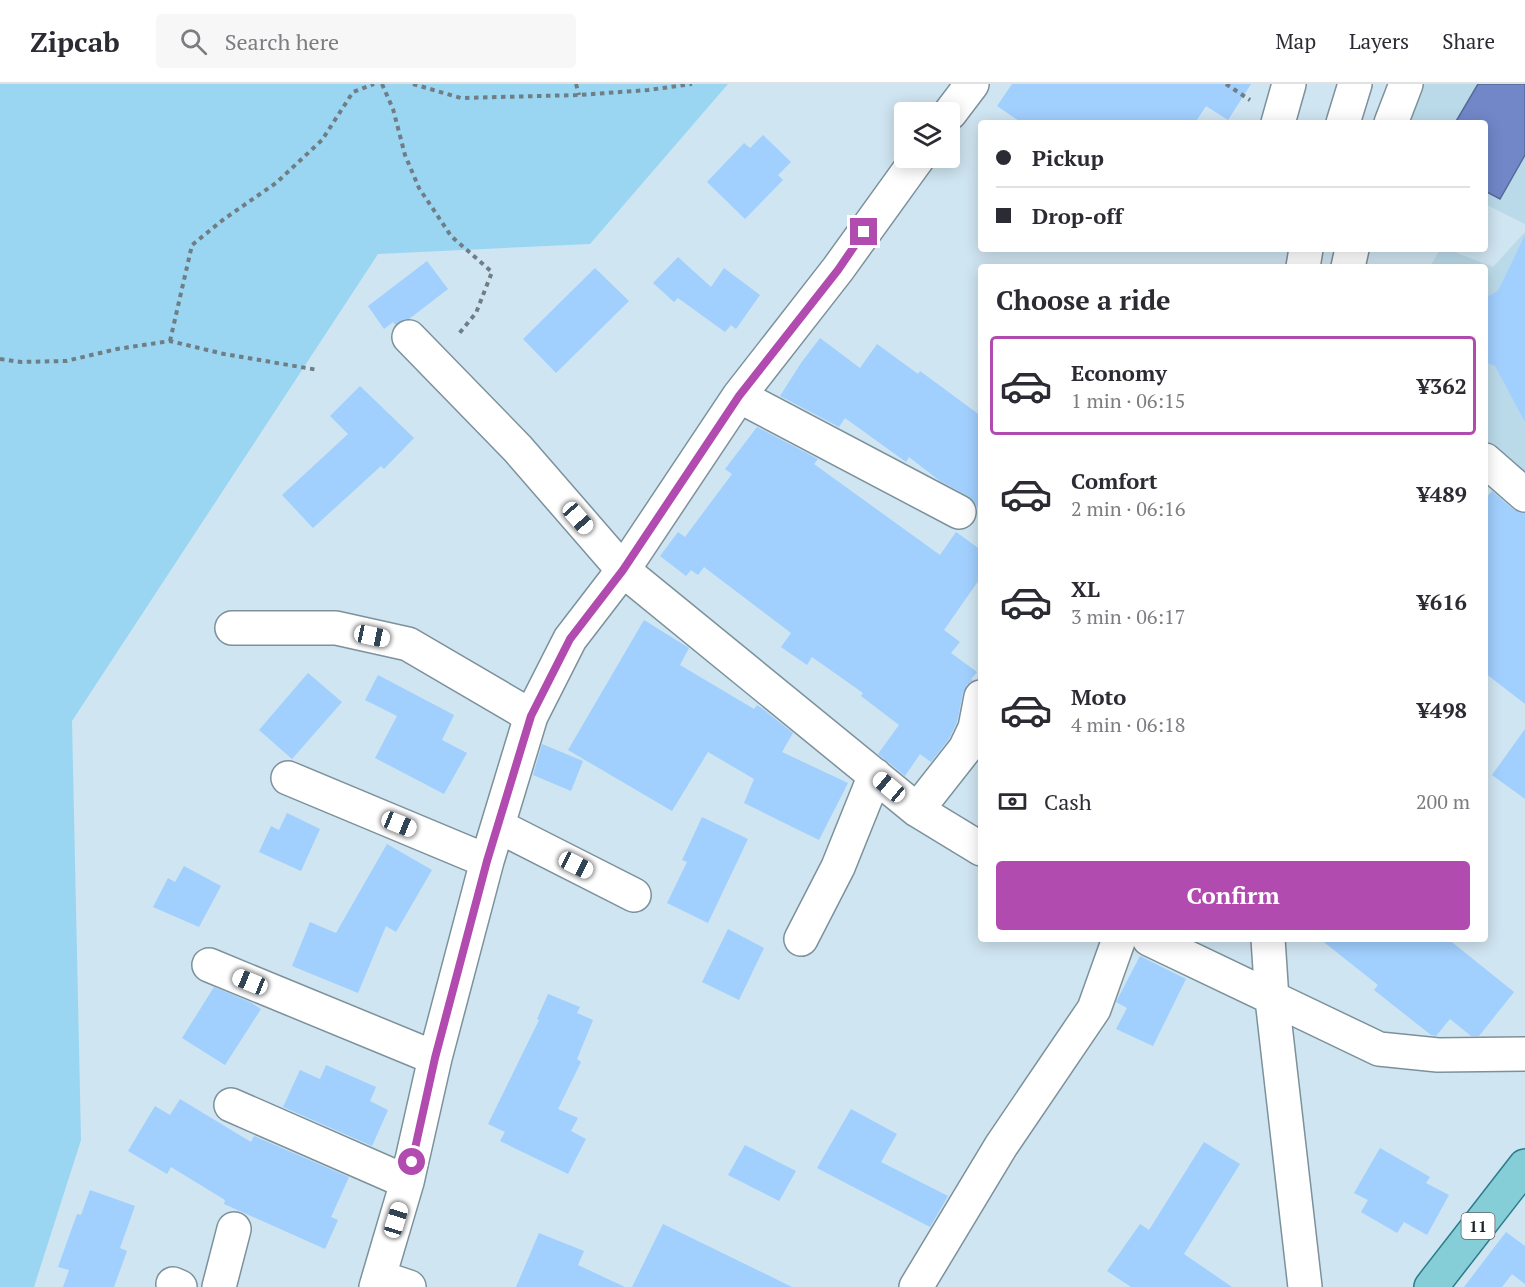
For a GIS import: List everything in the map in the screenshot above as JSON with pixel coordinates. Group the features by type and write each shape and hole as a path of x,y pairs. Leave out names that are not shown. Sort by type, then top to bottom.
{"main road":[{"name":"11","path":"1431,1287 1522,1179"}],"street":[{"path":"958,102 972,84"},
{"path":"1279,120 1289,84"},
{"path":"1344,120 1355,84"},
{"path":"1392,120 1406,84"},
{"path":"409,1287 377,1282 407,1182 435,1058 487,861 531,716 570,639 623,570 739,396 838,270 911,168"},
{"path":"410,337 518,449 623,570 917,810 978,847"},
{"path":"739,396 958,512"},
{"path":"1488,463 1525,495"},
{"path":"232,628 336,628 408,644 531,716"},
{"path":"917,810 965,749 975,728 978,712"},
{"path":"801,939 838,867 875,775"},
{"path":"288,778 487,861"},
{"path":"498,826 634,895"},
{"path":"916,1287 1001,1146 1094,1009 1118,942"},
{"path":"1155,942 1379,1049 1438,1055 1525,1054"},
{"path":"1268,942 1272,999 1305,1287"},
{"path":"209,965 435,1058"},
{"path":"231,1105 407,1182"},
{"path":"219,1287 234,1229"}],"path":[{"path":"171,341 192,245 224,219 276,183 322,140 353,92 374,84"},
{"path":"382,84 393,109 405,155 418,188 451,236 492,272 476,313 435,364"},
{"path":"413,84 461,98 579,95 692,84"},
{"path":"576,84 579,95"},
{"path":"0,359 21,362 66,361 117,349 171,341 224,354 318,370"}],"shaded area":[{"path":"0,84 728,84 590,244 378,254 72,721 81,1140 34,1287 0,1287"},
{"path":"1416,84 1525,84 1525,224 1488,206 1488,120 1402,120"},
{"path":"1478,84 1525,84 1525,155 1500,199 1488,193 1488,120 1457,120"},
{"path":"1525,232 1525,480 1488,449 1488,265 1493,267"},
{"path":"1438,252 1455,252 1485,264 1432,264"}],"building":[{"path":"1012,84 1251,84 1228,120 1206,106 1197,120 1018,120 997,106"},
{"path":"763,135 791,162 778,175 783,180 745,219 707,182 744,143 750,148"},
{"path":"1525,235 1525,422 1495,366 1488,363 1488,296 1498,291"},
{"path":"678,257 711,287 724,268 760,295 736,329 731,325 725,332 678,298 674,302 653,283"},
{"path":"427,261 448,289 409,319 404,319 395,325 393,322 384,329 368,306"},
{"path":"595,268 629,301 556,373 523,339"},
{"path":"820,338 860,368 877,344 918,374 920,371 978,414 978,508 968,496 940,481 909,457 906,462 845,418 839,427 780,396"},
{"path":"360,386 414,438 384,469 381,466 313,528 282,495 348,434 330,416"},
{"path":"757,427 818,459 814,464 940,555 956,532 978,548 978,581 944,630 960,642 951,653 977,672 963,693 957,722 949,739 931,762 920,754 905,776 878,754 899,725 861,696 863,693 812,657 807,665 781,647 791,633 704,567 698,575 691,570 686,576 660,556 678,532 685,537 732,474 725,469"},
{"path":"1492,491 1513,509 1525,513 1525,704 1488,675 1488,496"},
{"path":"644,620 689,648 680,665 754,709 757,705 793,733 782,752 848,783 819,840 744,803 754,779 708,752 672,811 568,750"},
{"path":"308,673 342,702 292,759 259,730"},
{"path":"378,675 454,715 442,740 467,753 444,794 375,758 397,716 365,700"},
{"path":"1525,729 1525,799 1492,775"},
{"path":"542,744 583,761 571,791 533,775"},
{"path":"287,813 320,829 301,871 259,852 271,826 279,830"},
{"path":"702,817 748,839 708,923 667,903 687,862 682,860"},
{"path":"387,844 432,870 396,932 386,926 358,993 292,966 310,922 336,933"},
{"path":"184,866 221,886 199,927 153,907 168,878 175,882"},
{"path":"728,929 764,948 739,1000 702,982"},
{"path":"1324,942 1452,942 1514,992 1479,1036 1471,1036 1450,1019 1436,1036 1431,1035 1374,990 1378,985"},
{"path":"1140,956 1186,979 1153,1046 1116,1029 1127,1008 1116,1002"},
{"path":"214,987 261,1009 225,1065 182,1038"},
{"path":"548,994 580,1007 577,1013 593,1020 577,1059 581,1062 558,1109 578,1118 571,1131 586,1139 568,1174 500,1141 505,1132 488,1124 539,1020 537,1019"},
{"path":"326,1065 376,1087 370,1101 388,1110 372,1146 283,1107 300,1070 320,1079"},
{"path":"180,1099 251,1142 254,1136 349,1177 331,1217 338,1220 325,1249 224,1204 225,1200 171,1167 167,1174 128,1151 155,1106 170,1115"},
{"path":"851,1109 897,1134 881,1162 948,1196 930,1227 817,1168"},
{"path":"1204,1142 1240,1164 1184,1254 1232,1287 1131,1287 1107,1271 1140,1224 1149,1230"},
{"path":"745,1145 796,1171 779,1201 728,1175"},
{"path":"1380,1148 1430,1177 1426,1183 1449,1195 1427,1235 1404,1222 1397,1233 1361,1212 1368,1200 1354,1193"},
{"path":"90,1190 135,1206 120,1248 127,1251 114,1287 63,1287 69,1270 58,1267 77,1214 81,1215"},
{"path":"663,1224 792,1287 632,1287"},
{"path":"1506,1232 1525,1246 1525,1284 1512,1274 1502,1287 1464,1287"},
{"path":"539,1233 584,1251 578,1265 625,1287 516,1287"}],"route":[{"path":"412,1162 435,1058 487,861 531,716 570,639 623,570 739,396 838,270 864,232"}]}
